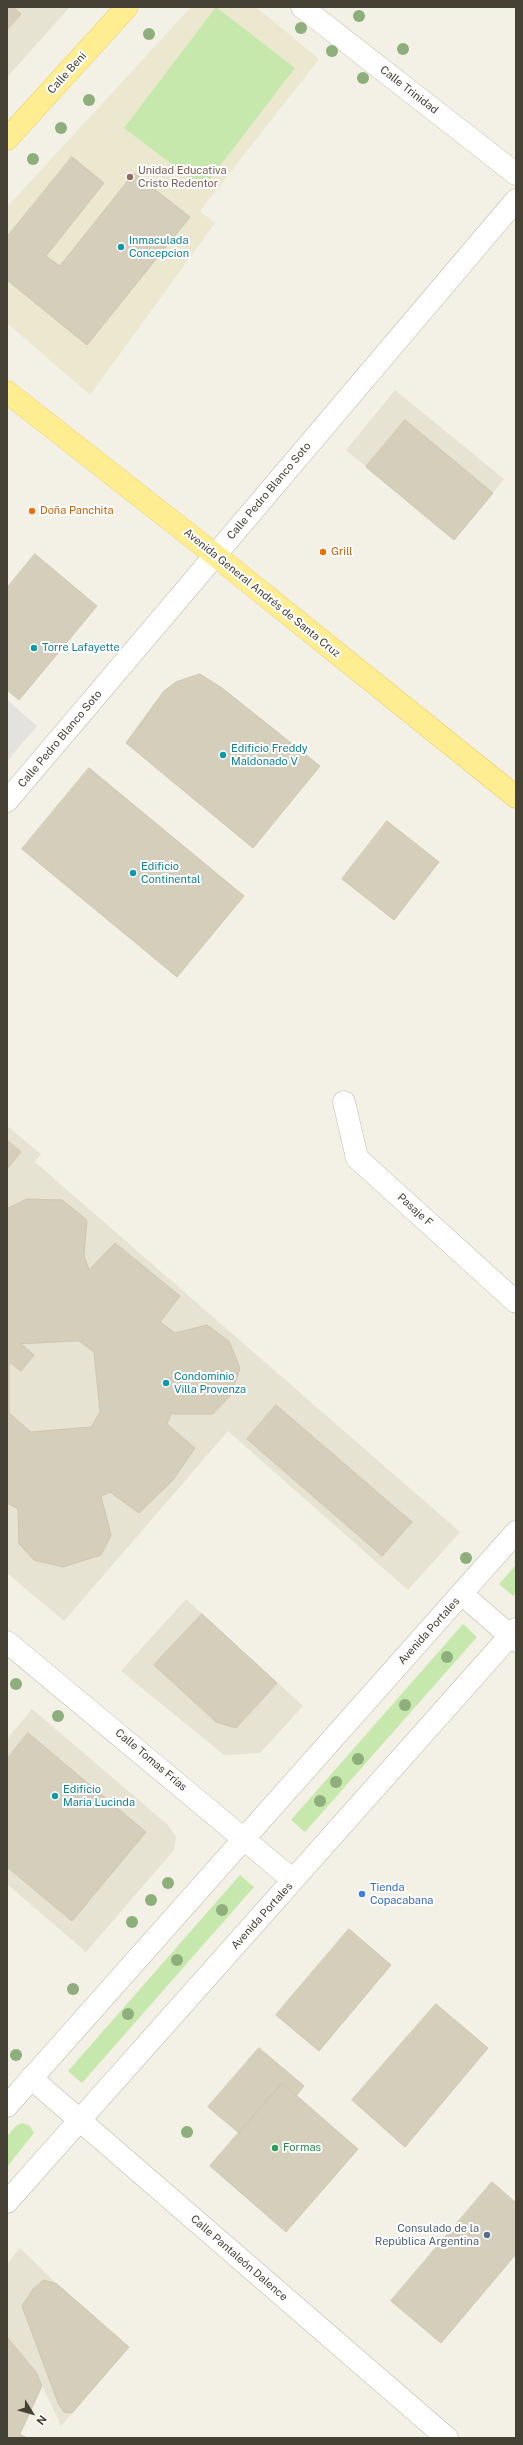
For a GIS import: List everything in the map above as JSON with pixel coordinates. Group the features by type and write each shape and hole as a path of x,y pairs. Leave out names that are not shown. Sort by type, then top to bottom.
{"main road":[{"name":"Calle Beni","path":"7,139 127,7"},
{"name":"Avenida General Andrés de Santa Cruz","path":"7,392 215,555 516,797"}],"street":[{"name":"Calle Trinidad","path":"302,7 516,174"},
{"name":"Calle Pedro Blanco Soto","path":"7,801 516,200"},
{"name":"Pasaje F","path":"344,1102 357,1158 516,1302"},
{"name":"Avenida Portales","path":"7,2106 516,1532"},
{"path":"462,1594 514,1635"},
{"name":"Avenida Portales","path":"7,2202 293,1880 514,1635"},
{"name":"Calle Tomas Frías","path":"7,1642 245,1838 293,1880"},
{"name":"Calle Pantaleón Dalence","path":"31,2078 446,2438"}],"shaded area":[{"path":"7,7 70,7 7,77"},
{"name":"Unidad Educativa Cristo Redentor","path":"191,7 256,7 319,59 200,211 215,223 90,395 7,323 7,207"},
{"path":"395,390 504,479 454,540 346,450"},
{"path":"7,700 37,726 7,761"},
{"name":"Condominio Villa Provenza","path":"7,1126 41,1154 35,1162 460,1532 408,1590 228,1431 64,1621 7,1573"},
{"path":"186,1599 303,1706 260,1753 224,1755 121,1671"},
{"name":"Edificio Maria Lucinda","path":"32,1709 168,1825 176,1837 174,1850 86,1952 7,1884 7,1739"},
{"path":"20,2248 57,2284 129,2347 61,2426 36,2372 7,2337 7,2264"}],"green space":[{"path":"216,7 295,68 203,188 124,128"},
{"path":"516,1565 516,1593 513,1596 499,1584"},
{"path":"463,1624 477,1637 305,1832 291,1820"},
{"path":"240,1875 254,1887 82,2083 68,2071"},
{"path":"22,2123 30,2126 34,2133 7,2167 7,2136 17,2125"}],"building":[{"path":"7,7 13,7 21,14 7,30"},
{"name":"Inmaculada Concepcion","path":"72,157 104,183 46,256 60,266 134,173 190,217 87,345 7,280 7,237"},
{"path":"405,420 493,493 454,540 366,467"},
{"name":"Torre Lafayette","path":"35,554 97,606 19,700 7,690 7,588"},
{"name":"Edificio Freddy Maldonado V","path":"200,674 222,688 320,766 253,848 126,743 164,691 176,682"},
{"name":"Edificio Continental","path":"89,768 244,896 177,977 22,849"},
{"path":"387,821 439,862 394,920 342,879"},
{"path":"7,1140 21,1152 7,1169"},
{"name":"Condominio Villa Provenza","path":"27,1199 62,1200 87,1220 84,1255 89,1270 115,1243 180,1296 160,1322 175,1333 207,1325 229,1341 240,1368 231,1395 213,1414 171,1414 167,1424 195,1448 173,1480 139,1513 110,1492 101,1496 111,1535 101,1555 63,1567 34,1560 19,1544 18,1509 7,1503 7,1209","holes":["79,1341 94,1352 100,1412 91,1427 31,1432 9,1413 9,1362 21,1371 34,1355 21,1344"]},
{"path":"276,1405 412,1522 382,1556 247,1439"},
{"path":"202,1614 277,1683 236,1728 216,1722 154,1665"},
{"name":"Edificio Maria Lucinda","path":"28,1733 146,1832 72,1921 7,1867 7,1759"},
{"path":"349,1929 391,1965 319,2051 276,2015"},
{"path":"436,2004 488,2048 405,2147 352,2100"},
{"path":"259,2048 304,2086 296,2096 282,2083 239,2133 208,2107"},
{"path":"282,2083 358,2149 286,2232 210,2166"},
{"name":"Consulado de la República Argentina","path":"492,2182 516,2203 516,2254 441,2343 391,2301"},
{"path":"44,2280 57,2284 129,2347 72,2413 64,2412 58,2403 22,2306 33,2289"},
{"path":"7,2337 36,2372 42,2386 20,2434 27,2438 7,2438"}],"place":[{"name":"Unidad Educativa Cristo Redentor","path":"130,177"},
{"name":"Inmaculada Concepcion","path":"121,247"},
{"name":"Doña Panchita","path":"32,511"},
{"name":"Grill","path":"323,552"},
{"name":"Torre Lafayette","path":"34,648"},
{"name":"Edificio Freddy Maldonado V","path":"223,755"},
{"name":"Edificio Continental","path":"133,873"},
{"name":"Condominio Villa Provenza","path":"166,1383"},
{"name":"Edificio Maria Lucinda","path":"55,1796"},
{"name":"Tienda Copacabana","path":"362,1894"},
{"name":"Formas","path":"275,2148"},
{"name":"Consulado de la República Argentina","path":"487,2235"}]}
